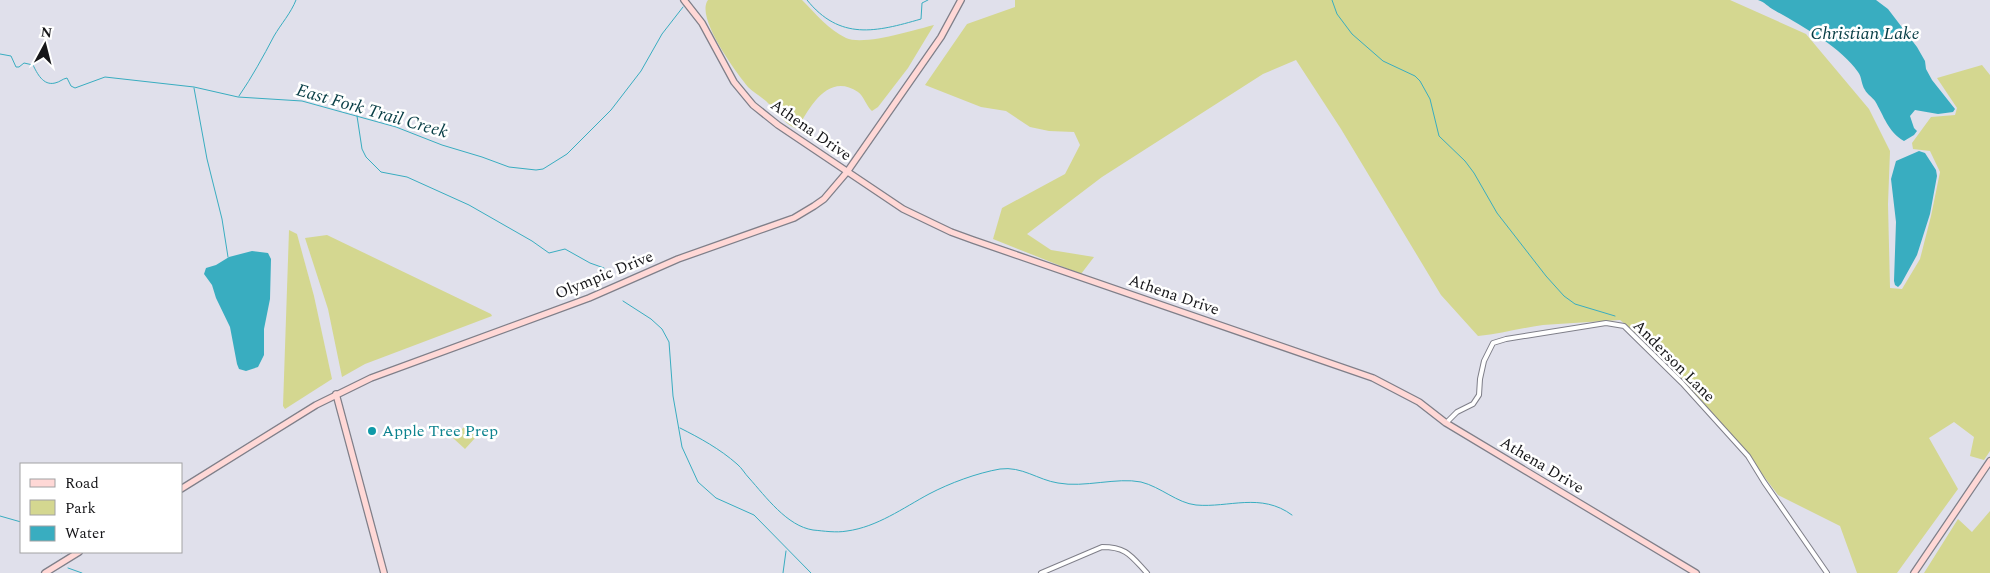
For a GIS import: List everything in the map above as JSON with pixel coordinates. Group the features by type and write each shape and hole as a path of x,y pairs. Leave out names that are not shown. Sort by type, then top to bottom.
{"street":[{"name":"Athena Drive","path":"684,0 702,23 734,82 753,105 778,125 903,209 951,232 1372,378 1420,402 1446,423 1696,573"},
{"name":"Olympic Drive","path":"182,488 336,394 389,370 589,298 678,259 794,218 824,199 847,172 941,37 961,0"},
{"name":"Anderson Lane","path":"1446,423 1457,412 1473,404 1479,395 1484,361 1493,343 1506,339 1606,323 1624,326 1682,383 1748,456 1827,573"},
{"path":"336,394 384,573"},
{"path":"1914,573 1990,461"},
{"path":"1041,573 1102,547 1111,547 1126,551 1147,573"},
{"path":"45,573 77,553"}],"green space":[{"path":"708,0 802,0 834,31 854,40 876,39 934,25 908,68 878,107 872,111 858,92 847,87 838,86 829,89 814,102 797,129 784,121 766,101 748,87 735,69 719,44 707,19 705,8"},
{"path":"1015,0 1730,0 1806,34 1869,109 1890,151 1888,204 1890,288 1902,289 1920,259 1940,172 1930,151 1913,149 1912,143 1931,117 1955,115 1957,108 1937,78 1982,65 1990,75 1990,451 1984,460 1970,456 1974,437 1954,422 1929,438 1958,489 1897,573 1857,573 1840,526 1778,495 1738,442 1655,349 1620,320 1543,325 1478,336 1441,295 1341,129 1296,60 1263,74 1102,177 1027,234 1051,250 1094,257 1081,274 993,239 1002,208 1065,174 1080,145 1074,132 1049,131 1030,127 1006,111 981,107 925,85 967,24 1015,7"},
{"path":"289,230 297,234 314,296 332,379 285,409 283,406"},
{"path":"327,235 492,316 365,364 342,377 328,309 305,238"},
{"path":"465,426 476,437 465,449 453,438"},
{"path":"1990,511 1990,573 1924,573 1958,519 1972,532"}],"water":[{"name":"Christian Lake","path":"1758,0 1876,0 1888,9 1917,47 1932,80 1955,109 1953,112 1938,114 1915,110 1910,116 1917,131 1904,141 1890,128 1875,101 1865,90 1859,74 1851,63 1831,45"},
{"path":"1919,151 1925,153 1936,170 1937,176 1930,214 1917,255 1898,287 1894,281 1896,222 1891,179 1896,161"},
{"path":"252,251 268,253 271,259 270,299 264,329 264,355 258,367 246,371 239,369 230,327 212,285 204,274 206,268 216,265 229,257"}],"waterway":[{"path":"239,96 296,0"},
{"name":"East Fork Trail Creek","path":"807,0 832,22 860,30 874,30 921,19 922,3 928,0"},
{"path":"1332,0 1337,14 1352,34 1383,61 1415,76 1420,81 1430,99 1439,136 1465,161 1497,213 1546,276 1564,296 1575,304 1615,316"},
{"name":"East Fork Trail Creek","path":"0,54 11,56 16,67 24,63 33,65 36,72 47,83 57,83 67,78 71,86 75,88 105,77 194,87 238,97 302,101 396,127 442,145 509,167 536,170 543,169 567,154 611,110 641,71 662,34 683,7"},
{"path":"194,88 207,159 222,219 228,257"},
{"path":"357,116 362,149 366,157 381,172 407,177 469,205 532,241 549,253 565,249 590,263 604,268"},
{"path":"623,301 651,319 662,329 669,342 673,396 682,447 698,482 716,498 754,515 811,573"},
{"path":"680,428 710,444 740,467 770,502 786,517 794,523 813,530 843,532 869,526 955,482 1000,469 1023,471 1051,481 1068,484 1122,481 1141,482 1189,504 1208,505 1245,502 1269,504 1292,515"},
{"path":"0,516 20,522"},
{"path":"783,573 786,551"},
{"path":"68,568 82,573"}],"place":[{"name":"Apple Tree Prep","path":"372,431"}]}
